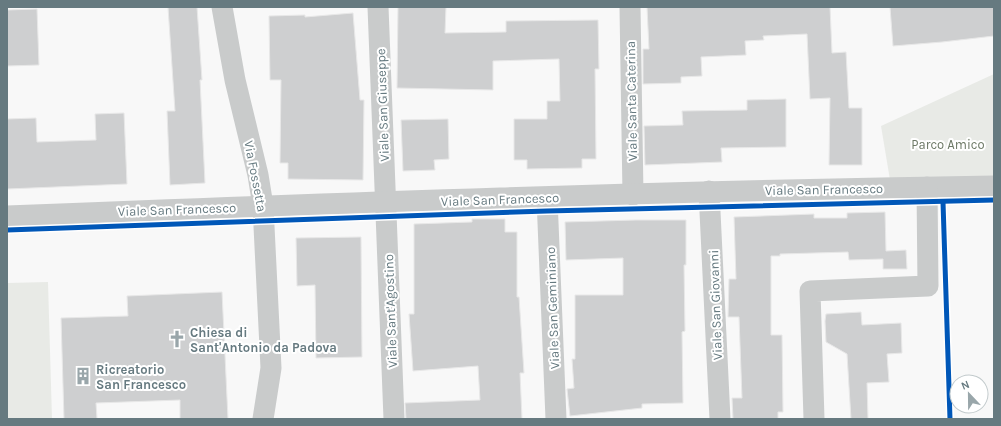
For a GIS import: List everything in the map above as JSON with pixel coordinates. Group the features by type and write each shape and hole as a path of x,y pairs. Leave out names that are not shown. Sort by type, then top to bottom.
{"street":[{"name":"Via Fossetta","path":"222,7 235,80 258,175 263,206 272,368 263,419"},
{"name":"Viale San Giuseppe","path":"378,7 386,202"},
{"name":"Viale Santa Caterina","path":"630,7 632,195"},
{"name":"Viale San Francesco","path":"7,216 263,206 632,195 709,191 994,186"},
{"path":"814,419 810,291 928,286 927,187"},
{"name":"Viale San Giovanni","path":"709,191 720,419"},
{"name":"Viale San Geminiano","path":"547,198 556,419"},
{"name":"Viale Sant'Agostino","path":"386,202 394,419"}],"green space":[{"name":"Parco Amico","path":"994,74 994,187 892,192 881,126"},
{"path":"48,282 52,419 7,419 7,283"}],"building":[{"path":"168,7 197,7 202,80 200,80 205,183 170,185 167,111 175,111"},
{"path":"398,7 446,7 445,33 506,32 506,21 598,20 599,69 595,69 596,159 582,159 582,168 527,169 527,160 514,160 514,119 547,119 547,101 560,101 559,59 493,61 493,90 397,88"},
{"path":"647,7 830,7 832,53 846,52 849,108 862,108 862,165 829,165 830,98 810,99 807,34 763,36 764,40 745,41 746,55 701,57 702,76 681,77 681,83 643,84 643,49 649,49"},
{"path":"890,7 994,7 994,36 893,46"},
{"path":"37,9 39,65 7,66 7,10"},
{"path":"353,13 360,100 364,100 363,180 288,179 288,163 280,163 281,80 270,80 269,16 305,15 305,17"},
{"path":"786,99 786,147 721,148 722,162 645,165 644,126 683,125 682,111 747,110 747,100"},
{"path":"124,113 127,184 7,189 7,119 36,118 37,142 96,140 95,114"},
{"path":"448,119 449,159 434,160 435,170 403,171 401,120"},
{"path":"885,212 886,251 906,250 907,269 883,269 883,259 849,260 848,252 780,254 780,256 771,256 771,335 782,335 783,412 778,412 778,419 733,419 732,398 742,398 739,317 728,317 729,279 736,279 734,217 814,214 814,218 847,218 847,213"},
{"path":"472,219 505,219 505,232 517,232 517,297 519,297 524,373 520,373 522,419 406,419 405,403 480,400 478,366 413,371 409,314 414,314 414,224 472,222"},
{"path":"686,220 686,265 684,265 685,331 682,332 683,403 642,404 642,408 570,416 567,389 574,388 572,359 575,359 575,295 623,295 623,258 566,260 565,222"},
{"path":"361,237 362,357 316,358 315,285 297,286 296,238"},
{"name":"Chiesa di Sant'Antonio da Padova","path":"222,292 228,419 180,419 180,400 96,403 97,419 64,419 61,318 128,316 127,296"},
{"path":"861,312 862,325 901,323 902,353 887,354 889,382 867,383 868,419 851,419 847,354 826,342 825,321 826,314"}],"cycle path":[{"path":"7,230 547,211 994,200"},
{"path":"943,202 950,419"}],"place":[{"name":"Chiesa di Sant'Antonio da Padova","path":"177,339"},
{"name":"Ricreatorio San Francesco","path":"83,376"}]}
